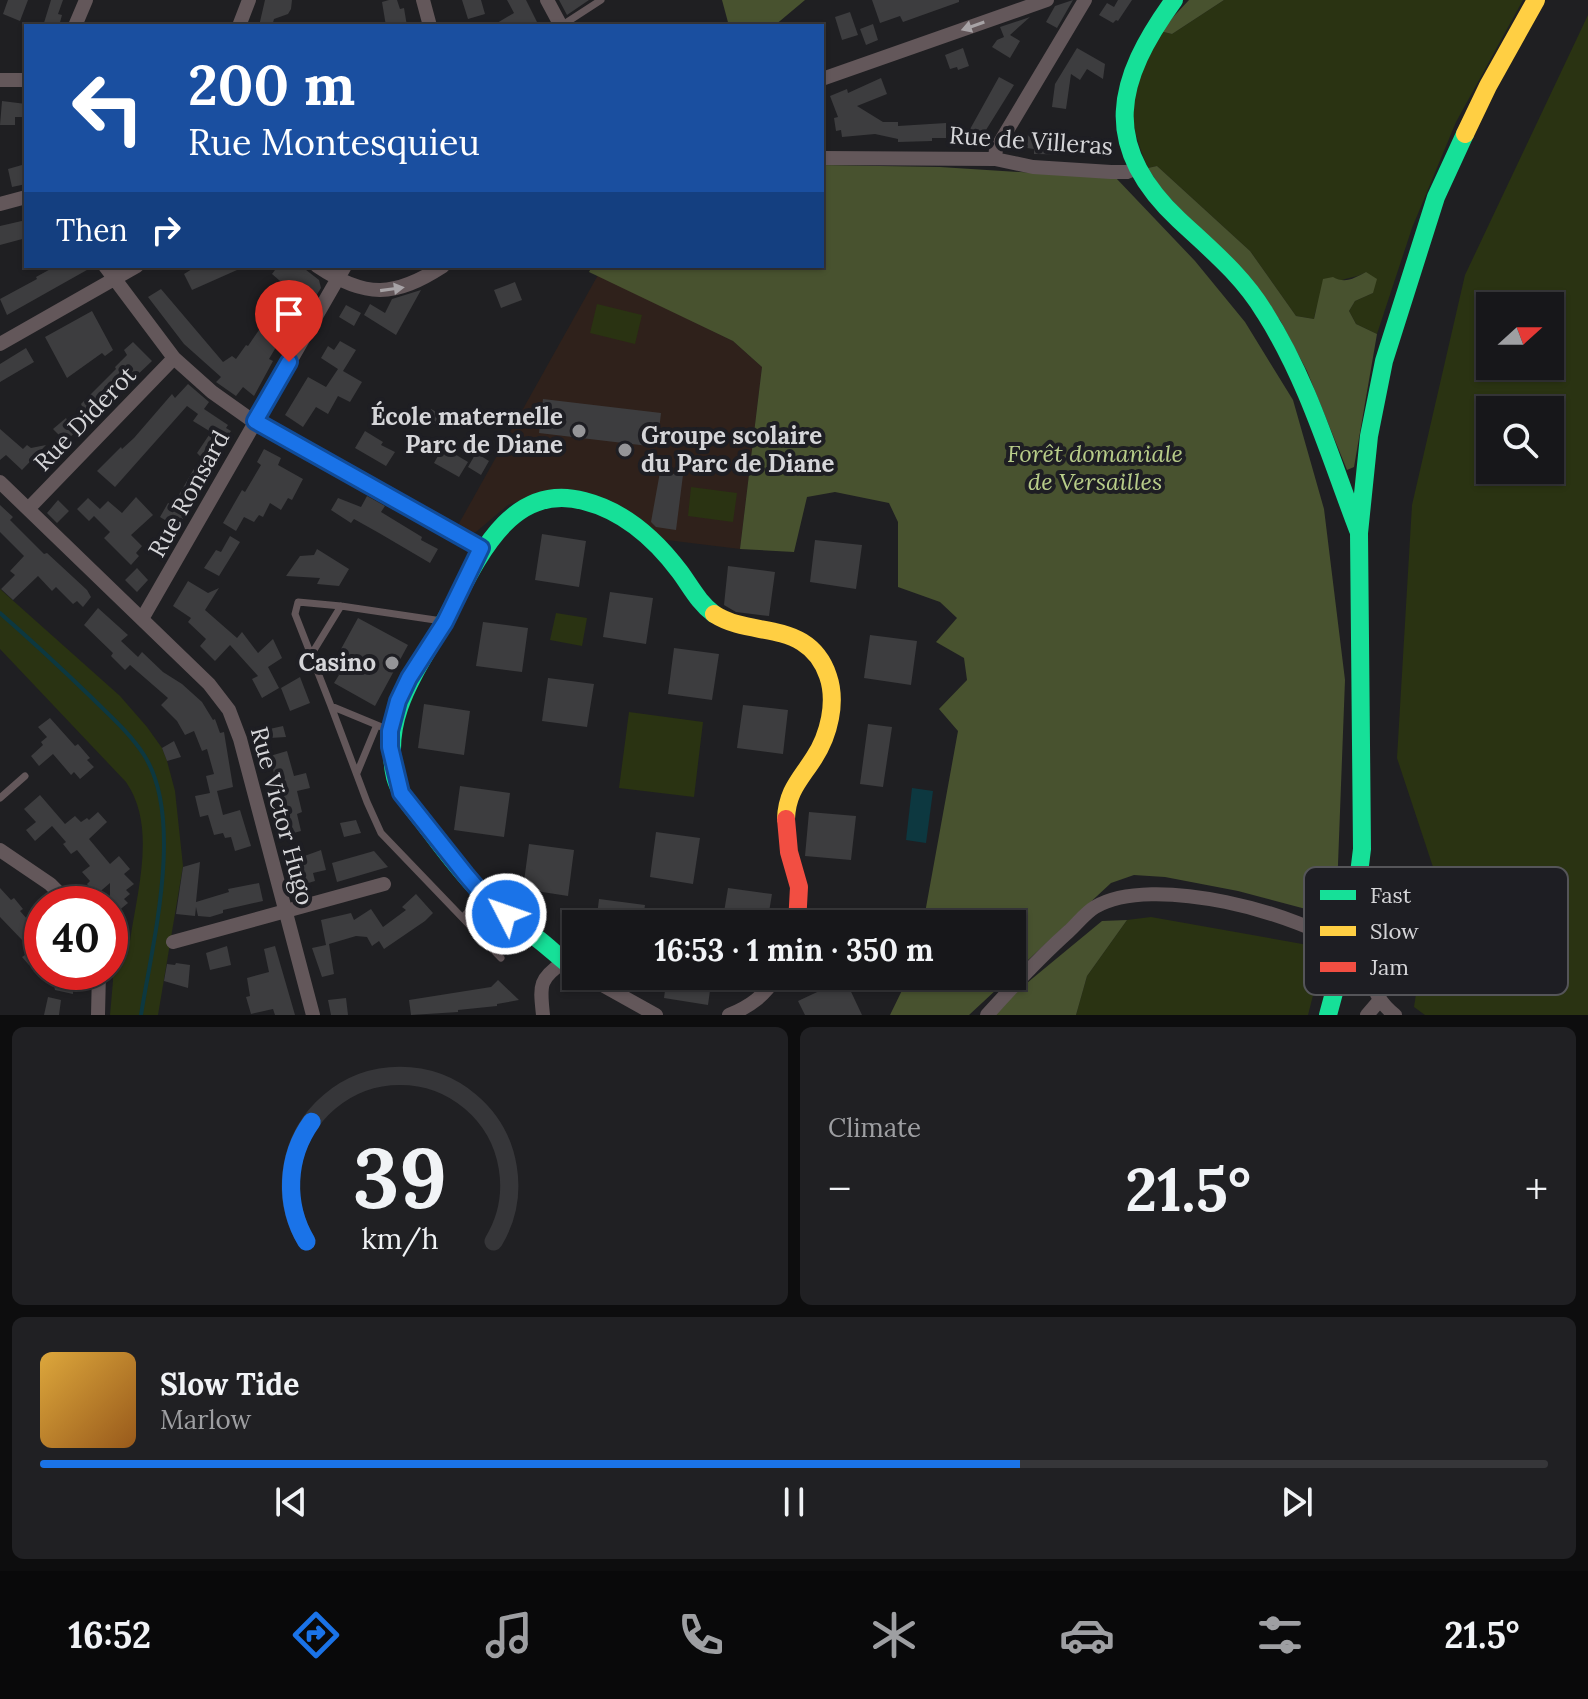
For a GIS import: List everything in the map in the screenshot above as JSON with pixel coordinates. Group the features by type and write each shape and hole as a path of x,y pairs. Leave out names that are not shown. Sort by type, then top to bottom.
{"street":[{"path":"76,24 86,0"},
{"path":"240,24 249,0"},
{"path":"423,0 429,24"},
{"path":"547,0 560,24"},
{"path":"824,78 1047,0"},
{"path":"995,159 996,149 1085,0"},
{"path":"1137,168 1124,123 1124,94 1129,72 1153,27 1174,0"},
{"path":"1360,867 1363,812 1359,533 1369,436 1384,361 1436,197 1488,86 1536,0"},
{"path":"0,80 24,80"},
{"name":"Rue de Villeras","path":"824,158 995,159 1033,167 1111,172 1127,172 1137,168 1175,216 1239,275 1266,315 1294,364 1316,413 1359,533"},
{"path":"0,204 24,198"},
{"path":"106,268 174,358 212,392 255,421 481,548"},
{"path":"0,344 133,268"},
{"path":"341,272 365,289 397,289 421,280 440,268"},
{"name":"Rue Ronsard","path":"142,619 341,272"},
{"name":"Rue Diderot","path":"28,509 174,358"},
{"name":"Rue Victor Hugo","path":"0,482 209,684 229,710 240,739 313,1015"},
{"path":"562,959 483,895 401,793 383,729 409,678 445,622 481,548 511,517 529,506 566,497 589,501 628,520 670,559 702,604 716,616 730,624 791,635 815,653 825,668 834,697 817,755 789,794 786,808 789,852 800,899 799,910"},
{"path":"0,850 52,886"},
{"path":"173,942 384,884"},
{"path":"987,1015 1050,946 1092,909 1106,901 1132,894 1189,896 1235,904 1304,926"},
{"path":"543,1015 540,986 545,977 562,970"},
{"path":"98,1015 99,990"},
{"path":"611,990 656,1015"},
{"path":"729,1015 757,1001 769,990"},
{"path":"1328,1015 1334,995"},
{"path":"1376,995 1395,1015"},
{"path":"1367,1015 1379,1001"}],"lane":[{"path":"564,24 601,0"},
{"path":"445,622 298,602 295,614 381,833 501,958"},
{"path":"311,655 341,606"},
{"path":"331,706 383,729 356,774"},
{"path":"0,798 25,776"},
{"path":"464,916 483,895"}],"shaded area":[{"name":"Groupe scolaire du Parc de Diane","path":"598,275 733,341 762,367 740,549 650,538 547,492 508,505 476,532 466,535 457,527"}],"green space":[{"path":"722,0 805,0 776,24 728,24"},
{"path":"1189,0 1224,0 1172,34 1160,31"},
{"path":"1224,0 1523,0 1456,122 1412,228 1377,334 1356,324 1349,311 1355,301 1373,293 1366,272 1329,288 1319,302 1314,319 1296,316 1250,251 1157,166 1148,168 1132,113 1141,67 1160,31 1172,34"},
{"path":"1588,15 1588,1015 1425,1015 1414,1007 1416,995 1568,995 1568,867 1433,867 1397,758 1412,505 1465,275"},
{"name":"Forêt domaniale de Versailles","path":"824,165 940,167 1116,178 1195,261 1245,322 1293,400 1324,509 1345,680 1338,867 1304,867 1304,909 1238,891 1165,877 1134,875 1111,883 1026,962 1026,910 926,910 958,731 939,709 967,680 964,658 936,642 957,618 940,602 898,587 898,522 889,503 835,492 807,497 794,552 740,549 762,367 733,341 589,272 591,268 824,268"},
{"path":"1157,166 1250,251 1296,316 1314,319 1323,279 1333,277 1346,280 1366,272 1377,279 1373,293 1355,301 1349,311 1356,324 1377,334 1354,467 1347,470 1307,371 1280,320 1160,187 1148,168"},
{"path":"597,304 642,315 635,344 590,333"},
{"path":"691,487 737,493 733,522 688,516"},
{"path":"0,589 120,696 162,748 175,791 183,866 158,1015 110,1015 112,990 128,990 128,942 140,881 143,839 135,799 126,782 0,649"},
{"path":"556,613 587,618 582,646 550,640"},
{"path":"629,712 703,722 694,797 619,788"},
{"path":"1151,917 1304,944 1304,995 1313,995 1308,1015 1076,1015 1087,976 1127,920"},
{"path":"1127,920 1087,976 1076,1015 988,1015 1018,990 1026,990 1026,984 1102,921"},
{"path":"902,990 996,990 969,1015 890,1015"}],"water":[{"path":"912,788 933,791 926,843 906,840"}],"building":[{"path":"8,0 28,0 20,21 3,14"},
{"path":"51,0 63,0 58,14 62,15 60,24 44,24"},
{"path":"265,0 292,0 288,14 274,19 273,24 259,24"},
{"path":"397,0 400,9 404,8 407,24 386,24 382,2"},
{"path":"462,0 481,0 485,14 468,19"},
{"path":"507,0 526,0 537,22 495,24 514,13"},
{"path":"559,0 589,0 567,15"},
{"path":"872,0 959,2 903,22 900,16 880,23"},
{"path":"1073,0 1057,28 1046,22 1055,6"},
{"path":"1118,0 1132,0 1118,21 1113,23 1099,15 1107,3 1114,7"},
{"path":"850,12 858,35 842,40 835,17"},
{"path":"1030,17 1010,35 1020,41 1010,58 992,47 1004,37 1000,27"},
{"path":"873,24 878,40 866,45 860,29"},
{"path":"963,48 969,66 950,69 945,55"},
{"path":"1077,48 1105,64 1103,79 1087,69 1080,80 1071,74 1066,109 1052,107 1055,84"},
{"path":"999,77 1014,85 981,138 969,131"},
{"path":"881,78 887,94 857,106 883,122 898,122 898,126 946,123 946,138 898,142 898,139 875,134 842,137 841,130 836,131 834,118 838,117 830,96 847,89 848,93"},
{"path":"2,101 24,104 24,117 15,117 15,125 0,125"},
{"path":"1028,133 1076,140 1076,137 1096,138 1094,155 1034,154 1034,149 1027,148"},
{"path":"22,165 24,184 12,187 8,169"},
{"path":"24,220 24,239 0,245 0,226"},
{"path":"52,268 90,268 7,315 0,299"},
{"path":"194,268 242,268 192,290 184,274"},
{"path":"276,268 304,268 319,280 321,288 308,309 292,300 295,294 272,274"},
{"path":"515,282 522,300 501,308 494,290"},
{"path":"161,289 223,362 232,356 236,359 270,314 289,325 269,359 273,361 254,396 243,387 236,396 216,382 221,377 184,344 148,297"},
{"path":"421,290 396,335 364,315 370,304 385,313 392,299"},
{"path":"346,305 361,313 354,326 339,317"},
{"path":"92,311 113,350 105,356 102,353 67,378 45,337"},
{"path":"340,341 356,350 343,371 362,382 350,402 338,396 328,414 316,407 303,427 285,415 308,377 326,387 338,369 321,358 328,346 334,350"},
{"path":"133,342 152,361 91,424 81,404 116,369 127,355 124,350"},
{"path":"26,348 34,362 0,382 0,364"},
{"path":"188,384 209,402 204,409 228,425 226,428 231,431 209,465 197,453 211,432 193,421 198,414 187,406 115,487 97,471 134,438 172,394 175,398"},
{"path":"543,399 661,413 657,447 539,433"},
{"path":"431,409 449,419 444,429 426,419"},
{"path":"66,418 74,433 66,442 53,429"},
{"path":"0,429 23,449 27,445 31,448 46,445 22,470 6,455 0,460"},
{"path":"365,431 395,452 386,466 355,448"},
{"path":"443,447 468,462 459,477 434,463"},
{"path":"264,449 281,458 278,465 303,479 292,500 288,498 281,510 270,503 263,517 259,515 254,522 244,517 236,531 223,523 261,465 257,462"},
{"path":"476,453 489,461 481,475 468,467"},
{"path":"195,467 204,472 200,480 203,481 178,528 160,517 168,503 173,505"},
{"path":"660,472 683,475 676,530 656,527 651,522"},
{"path":"367,496 385,506 381,512 438,549 430,563 354,519 351,523 331,510 338,498 361,507"},
{"path":"136,497 153,515 131,535 142,546 136,553 139,556 131,565 104,538 110,532 94,516 89,521 77,509 88,498 100,509 108,501 122,513"},
{"path":"58,500 69,511 57,523 47,513"},
{"path":"0,505 13,517 10,520 44,554 47,553 87,590 91,597 83,607 77,601 73,604 56,587 52,591 38,576 13,600 1,589 15,575 10,571 24,556 0,532"},
{"path":"542,534 586,541 579,587 535,580"},
{"path":"230,536 240,542 219,576 204,568 216,550 221,552"},
{"path":"815,540 862,545 856,589 810,582"},
{"path":"317,549 349,569 339,586 317,584 320,578 286,576 300,556 314,555"},
{"path":"728,566 775,572 769,616 736,612 724,605"},
{"path":"137,568 148,580 137,592 125,580"},
{"path":"188,581 208,593 219,588 205,610 237,638 242,632 258,653 273,639 282,658 268,667 279,688 262,698 252,679 258,676 230,645 215,661 200,646 206,639 188,622 191,618 173,606"},
{"path":"610,592 653,598 646,644 603,637"},
{"path":"98,608 128,635 121,641 138,657 142,652 163,672 182,684 202,702 215,719 220,733 224,732 233,787 217,791 223,815 240,810 251,846 235,851 231,837 225,838 223,833 214,835 208,815 200,817 195,796 210,793 206,776 214,774 207,749 202,751 194,731 185,735 177,721 161,705 168,698 130,665 125,670 111,656 113,653 84,625"},
{"path":"358,618 408,645 375,706 334,683 339,675 330,669"},
{"path":"483,622 528,628 522,672 476,666"},
{"path":"870,635 917,641 911,685 864,678"},
{"path":"674,648 719,654 712,700 668,694"},
{"path":"300,677 310,703 290,711 281,688"},
{"path":"548,678 594,684 587,727 542,721"},
{"path":"424,704 470,711 464,755 418,748"},
{"path":"743,705 788,710 783,754 737,748"},
{"path":"50,718 90,758 87,760 94,767 80,779 74,772 71,775 53,754 39,766 31,756 47,737 38,727"},
{"path":"868,724 892,727 883,787 860,784"},
{"path":"283,726 286,737 253,739 252,733"},
{"path":"174,741 181,757 167,761 162,748"},
{"path":"287,751 294,776 306,773 310,788 297,791 302,812 297,814 301,831 286,835 284,825 275,827 268,799 279,796 270,756"},
{"path":"460,786 510,793 504,837 454,830"},
{"path":"40,795 65,824 75,816 81,822 87,818 89,820 98,812 107,822 89,839 110,864 119,856 130,869 124,874 134,884 128,888 128,886 110,886 110,883 106,886 89,886 90,881 82,872 90,866 77,850 71,854 63,844 66,842 52,826 35,841 26,830 36,822 24,809"},
{"path":"809,812 856,816 851,860 805,856"},
{"path":"356,820 361,833 344,837 340,823"},
{"path":"656,832 700,838 693,884 650,877"},
{"path":"529,844 574,850 568,896 523,889"},
{"path":"321,850 326,870 313,873 315,881 295,887 294,882 290,882 288,862"},
{"path":"374,851 388,867 337,882 332,863"},
{"path":"200,862 196,902 229,892 228,889 259,883 263,901 223,910 223,913 210,917 198,916 196,907 195,916 176,914 183,867"},
{"path":"0,888 23,909 20,911 24,916 24,942 0,917"},
{"path":"728,888 772,894 769,910 724,910"},
{"path":"416,894 433,913 425,921 384,949 379,941 372,946 367,937 356,936 329,944 334,974 322,977 312,948 326,945 321,920 351,913 354,920 371,909 383,927 406,910 402,907"},
{"path":"599,899 645,905 644,910 598,910"},
{"path":"227,946 231,965 210,970 206,953"},
{"path":"275,946 295,1015 275,1015 273,1009 251,1014 246,997 250,996 247,978 269,972 264,949"},
{"path":"167,964 190,965 188,988 164,981"},
{"path":"498,980 519,1000 458,1012 411,1015 409,1000 491,987"},
{"path":"665,990 710,990 708,1005 664,998"},
{"path":"822,990 850,990 862,1015 805,1015 798,1001"},
{"path":"48,997 61,1000 59,1015 44,1015"},
{"path":"346,998 348,1015 331,1015 328,1000"}],"waterway":[{"path":"0,613 126,732 144,755 156,782 162,813 162,883 141,1015"}],"traffic: fast":[{"path":"1174,0 1154,29 1129,85 1125,112 1127,139 1136,165 1153,192 1236,275 1265,313 1306,391 1358,530"},
{"path":"1360,867 1359,533 1369,436 1384,361 1436,197 1465,134"},
{"path":"562,959 482,894 403,796 395,777 392,755 393,733 404,694 481,554 514,515 534,503 557,498 584,501 626,519 660,549 714,614"},
{"path":"1328,1015 1333,995"}],"traffic: slow":[{"path":"1465,134 1536,0"},
{"path":"714,614 736,624 781,633 802,642 818,656 828,676 832,697 827,729 819,749 792,793 786,819"}],"traffic: jam":[{"path":"786,819 789,852 799,887 798,910"}],"place":[{"name":"École maternelle Parc de Diane","path":"579,431"},
{"name":"Groupe scolaire du Parc de Diane","path":"625,450"},
{"name":"Casino","path":"392,663"}],"route":[{"path":"289,362 255,421 481,548 445,622 398,701 390,731 390,747 401,793 483,895 506,914"}]}
